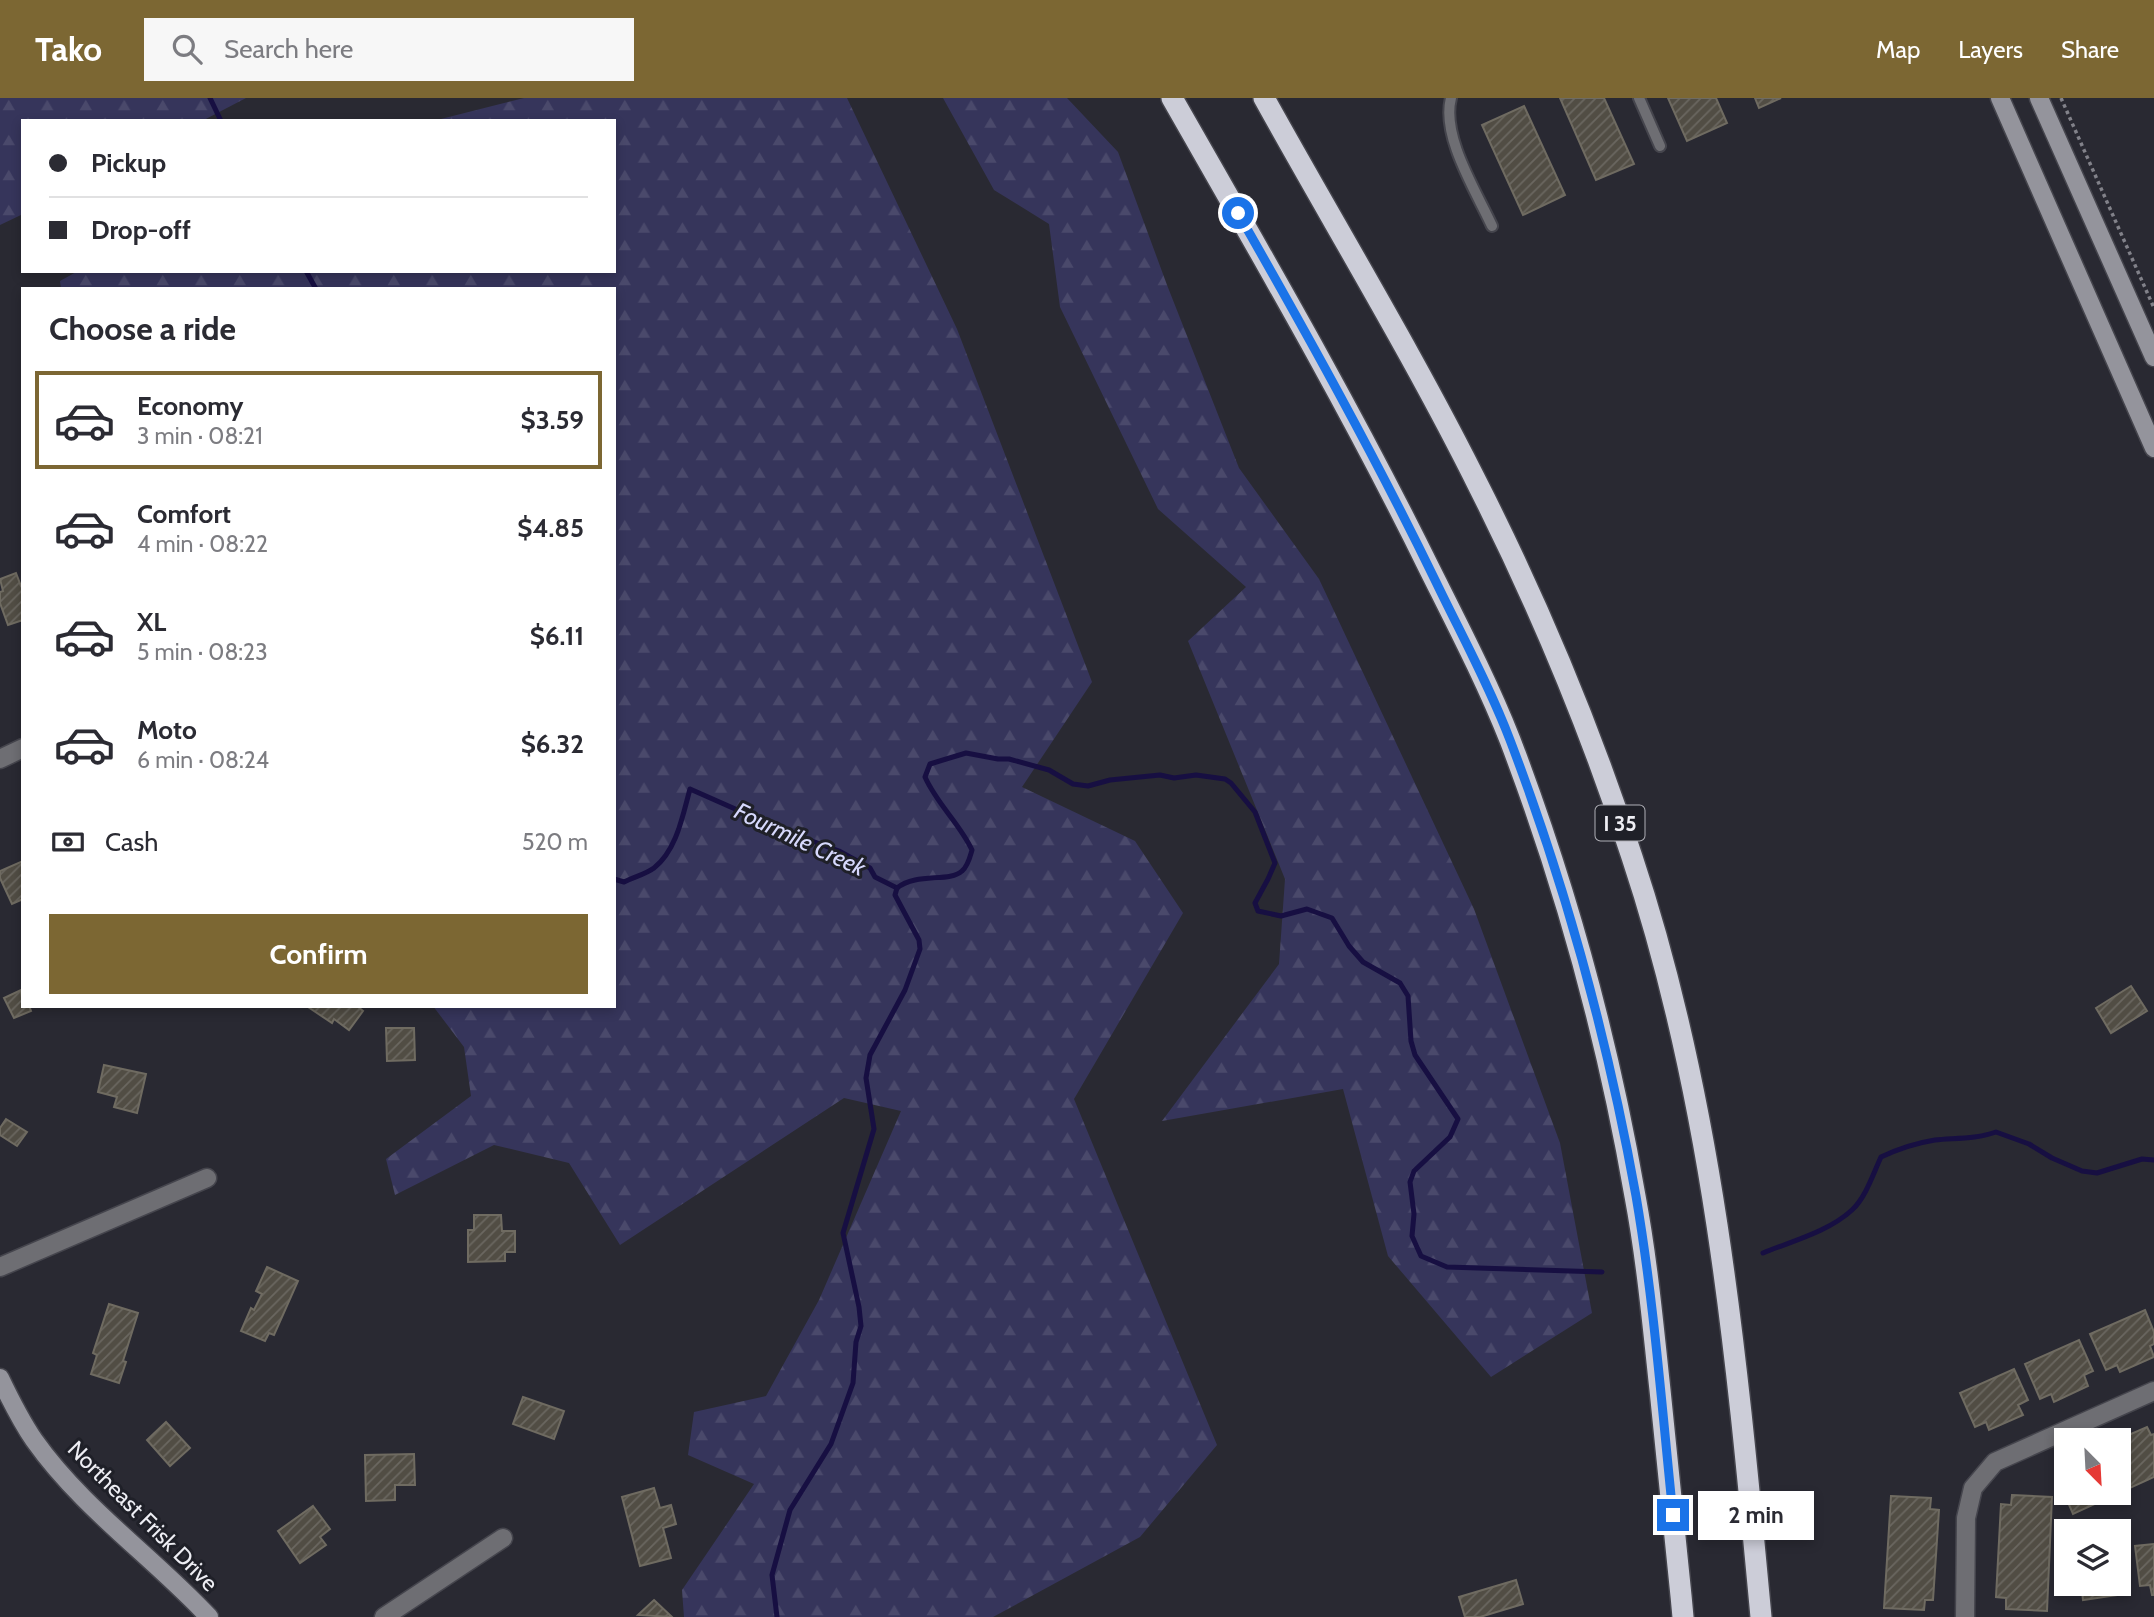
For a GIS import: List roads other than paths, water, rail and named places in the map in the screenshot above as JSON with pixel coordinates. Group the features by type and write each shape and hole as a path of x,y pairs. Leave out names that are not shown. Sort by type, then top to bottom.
{"highway":[{"path":"1172,98 1342,400 1413,536 1509,737 1546,843 1582,961 1608,1063 1636,1197 1650,1295 1683,1617"},
{"name":"I 35","path":"1264,98 1429,391 1480,488 1548,632 1633,859 1666,971 1704,1141 1728,1295 1761,1617"}],"main road":[{"path":"2000,98 2154,448"},
{"path":"2039,98 2154,357"},
{"name":"Northeast Frisk Drive","path":"0,1378 34,1439 65,1478 179,1585 209,1617"}],"street":[{"path":"0,759 21,749"},
{"path":"0,1267 207,1178"},
{"path":"1965,1617 1966,1518 1973,1488 1994,1462 2154,1391"},
{"path":"384,1617 503,1538"}],"lane":[{"path":"1451,98 1449,116 1453,141 1492,226"},
{"path":"1639,98 1660,146"}],"waterway":[{"name":"Fourmile Creek","path":"210,98 220,119"},
{"name":"Fourmile Creek","path":"307,273 315,287"},
{"path":"897,888 914,880 956,875 966,867 972,850 925,777 930,764 966,753 1009,759 1049,770 1073,784 1088,786 1110,780 1160,775 1174,778 1196,775 1225,779 1255,812 1275,863 1255,903 1258,911 1281,916 1307,909 1332,918 1349,946 1363,962 1400,983 1408,996 1411,1041 1415,1055 1458,1119 1450,1137 1414,1171 1410,1182 1414,1214 1412,1236 1421,1256 1447,1267 1602,1272"},
{"name":"Fourmile Creek","path":"616,880 624,882 651,870 662,860 674,842 690,789 785,831 839,851 870,868 875,877 897,888"},
{"name":"Fourmile Creek","path":"777,1617 772,1575 790,1510 831,1444 853,1383 856,1342 861,1326 843,1233 874,1129 866,1078 870,1055 905,990 920,949 919,940 895,895 897,888"},
{"path":"1763,1253 1821,1230 1842,1218 1861,1199 1881,1157 1921,1143 1996,1132 2029,1144 2082,1171 2097,1173 2142,1159 2154,1160"}]}
